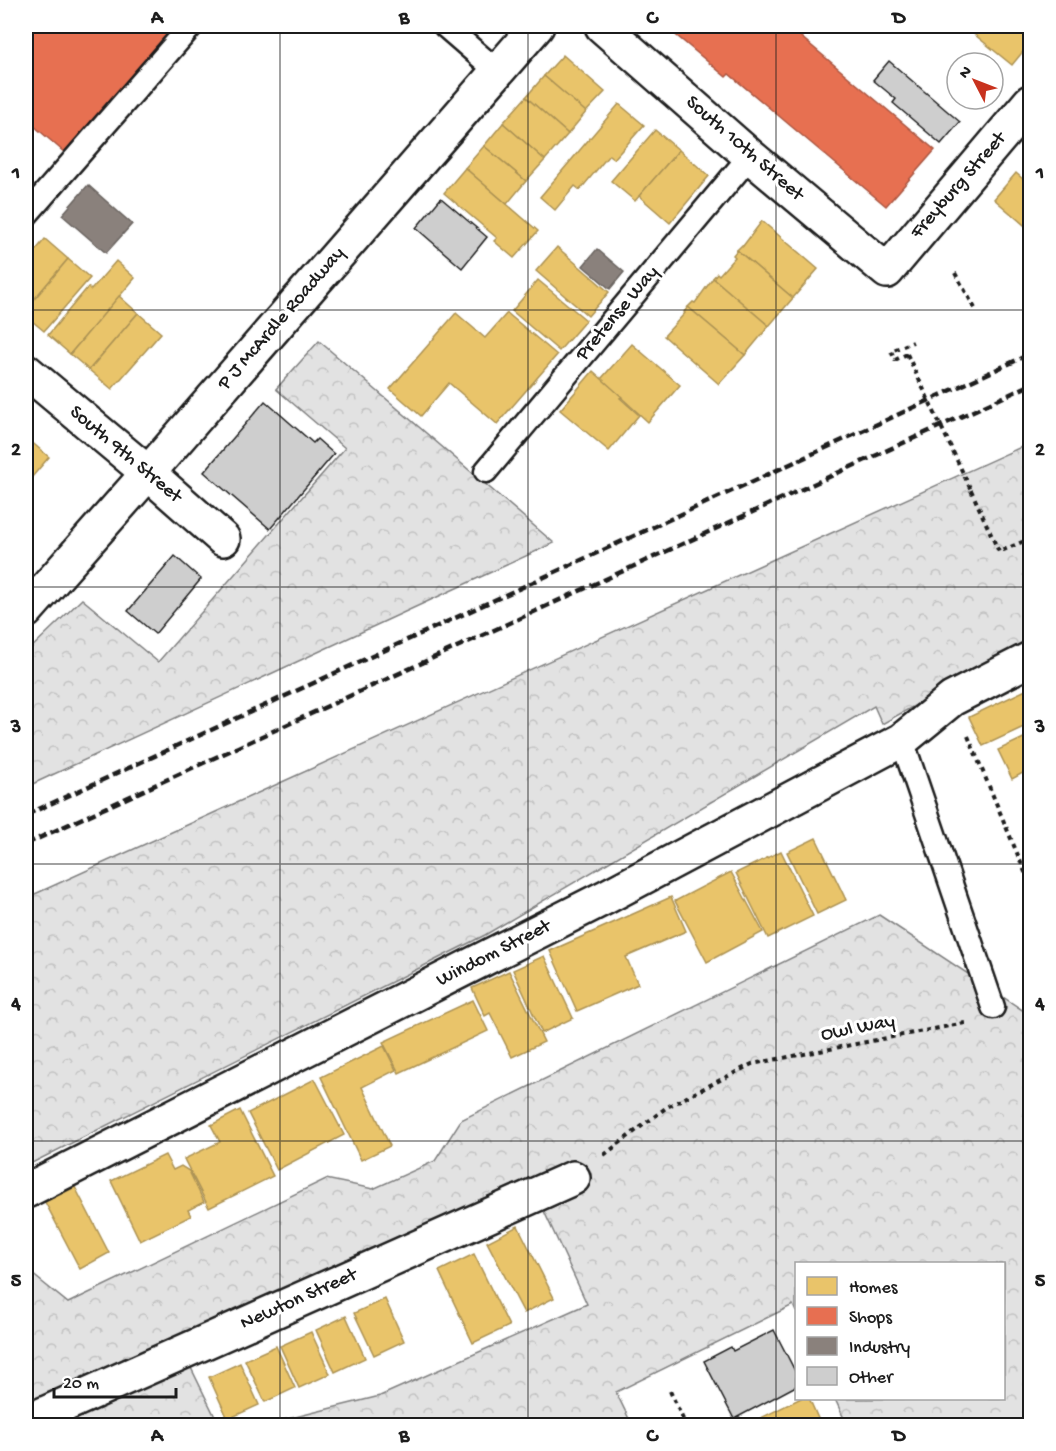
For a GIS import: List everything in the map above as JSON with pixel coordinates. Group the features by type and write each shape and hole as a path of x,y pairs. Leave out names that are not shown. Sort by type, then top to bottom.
{"street":[{"name":"P J McArdle Roadway","path":"26,611 537,26"},
{"name":"South 10th Street","path":"602,26 750,156 887,270"},
{"name":"Freyburg Street","path":"887,270 1030,102"},
{"name":"South 9th Street","path":"26,371 223,539"},
{"name":"Windom Street","path":"26,1191 606,897 902,740 952,699 1030,659"},
{"name":"Newton Street","path":"26,1422 573,1178"}],"lane":[{"path":"26,215 191,26"},
{"path":"445,26 497,71"},
{"name":"Pretense Way","path":"486,471 750,156"},
{"path":"902,740 993,1007"}],"path":[{"path":"955,273 976,312"},
{"path":"891,351 913,342"},
{"path":"891,351 904,346 999,552 1022,542 1030,559"},
{"path":"891,351 895,360 907,354"},
{"path":"952,699 1030,884"},
{"name":"Owl Way","path":"573,1178 667,1107 752,1064 971,1022"},
{"path":"670,1391 686,1425"}],"green space":[{"path":"319,341 554,543 26,787 26,653 82,599 158,662 345,448 276,389"},
{"path":"1030,443 1030,641 882,724 874,706 485,935 26,1166 26,898"},
{"path":"879,915 1030,1015 1030,1425 847,1425 835,1400 1005,1400 1005,1262 795,1262 795,1310 793,1305 616,1392 632,1425 263,1425 380,1396 587,1304 530,1181 177,1339 219,1425 26,1425 26,1269 68,1303 326,1179 373,1189 435,1161 461,1120"}],"building: Homes":[{"path":"964,26 1014,26 1030,39 1030,43 1012,65 1005,59 1005,51 995,51"},
{"path":"563,55 605,92 586,112 544,76"},
{"path":"544,76 586,112 568,134 526,97"},
{"path":"526,97 568,134 545,160 503,123"},
{"path":"619,104 644,125 614,159 609,155 580,190 575,186 555,210 540,197"},
{"path":"503,123 545,160 526,181 484,146"},
{"path":"655,130 679,150 635,201 611,181"},
{"path":"484,146 526,181 507,204 465,168"},
{"path":"679,150 709,176 670,223 639,196"},
{"path":"465,168 538,231 514,258 494,241 497,238 444,193"},
{"path":"1016,173 1030,185 1030,230 994,199"},
{"path":"762,221 818,269 793,298 737,250 743,246"},
{"path":"45,239 68,259 26,309 26,262"},
{"path":"557,247 609,292 588,316 536,271"},
{"path":"737,250 793,298 769,326 713,278 717,273 719,275 735,257 733,255"},
{"path":"68,259 90,278 44,331 26,316 26,309"},
{"path":"116,261 135,278 70,354 48,335 88,287 91,290"},
{"path":"713,278 769,326 745,355 688,307 693,302 695,303"},
{"path":"538,280 586,320 559,351 512,311"},
{"path":"119,296 138,313 89,370 70,354"},
{"path":"688,307 745,355 719,384 664,336"},
{"path":"138,313 161,333 112,389 89,370"},
{"path":"456,313 485,338 507,313 557,355 497,424 449,383 421,416 390,389"},
{"path":"632,344 680,385 648,422 601,379"},
{"path":"593,371 639,415 609,451 560,410"},
{"path":"28,439 49,457 26,484 26,442"},
{"path":"1030,688 1030,724 983,746 969,717"},
{"path":"1030,735 1030,769 1012,779 998,750"},
{"path":"816,838 846,900 817,914 787,852"},
{"path":"781,851 813,916 768,938 736,873"},
{"path":"731,872 763,932 707,962 675,901"},
{"path":"671,897 686,931 626,957 638,984 577,1011 550,951"},
{"path":"544,956 573,1018 542,1033 513,970"},
{"path":"509,971 544,1042 512,1057 490,1013 485,1016 472,988"},
{"path":"473,1000 488,1031 399,1073 383,1042"},
{"path":"384,1046 396,1070 362,1087 390,1146 361,1160 321,1077"},
{"path":"315,1079 344,1135 277,1170 248,1113"},
{"path":"240,1110 273,1176 209,1208 184,1159 220,1142 211,1125"},
{"path":"165,1155 173,1170 181,1166 189,1171 204,1202 188,1210 191,1216 140,1241 111,1181"},
{"path":"75,1187 109,1253 80,1269 45,1202"},
{"path":"518,1226 554,1298 524,1313 487,1242"},
{"path":"474,1254 509,1326 473,1343 439,1271"},
{"path":"385,1299 404,1341 374,1355 354,1313"},
{"path":"346,1316 365,1358 335,1372 316,1330"},
{"path":"311,1332 330,1374 299,1388 280,1346"},
{"path":"276,1346 295,1388 265,1402 245,1360"},
{"path":"240,1363 259,1405 228,1419 209,1377"},
{"path":"797,1400 810,1400 820,1423 816,1426 745,1426"}],"building: Shops":[{"path":"26,26 174,26 65,153 26,119"},
{"path":"665,26 788,26 935,150 886,206 729,74 726,77"}],"building: Industry":[{"path":"88,185 132,224 106,253 62,215"},
{"path":"597,249 624,272 610,289 583,266"}],"building: Other":[{"path":"889,61 960,122 941,144 893,103 896,99 873,80"},
{"path":"441,198 487,237 462,268 416,228"},
{"path":"265,401 313,443 317,439 334,454 270,529 204,472"},
{"path":"175,556 201,579 155,634 128,611"},
{"path":"774,1330 795,1371 795,1387 734,1419 704,1361 731,1347 733,1351"}],"railway":[{"path":"26,815 1030,354"},
{"path":"26,844 1030,385"}]}
